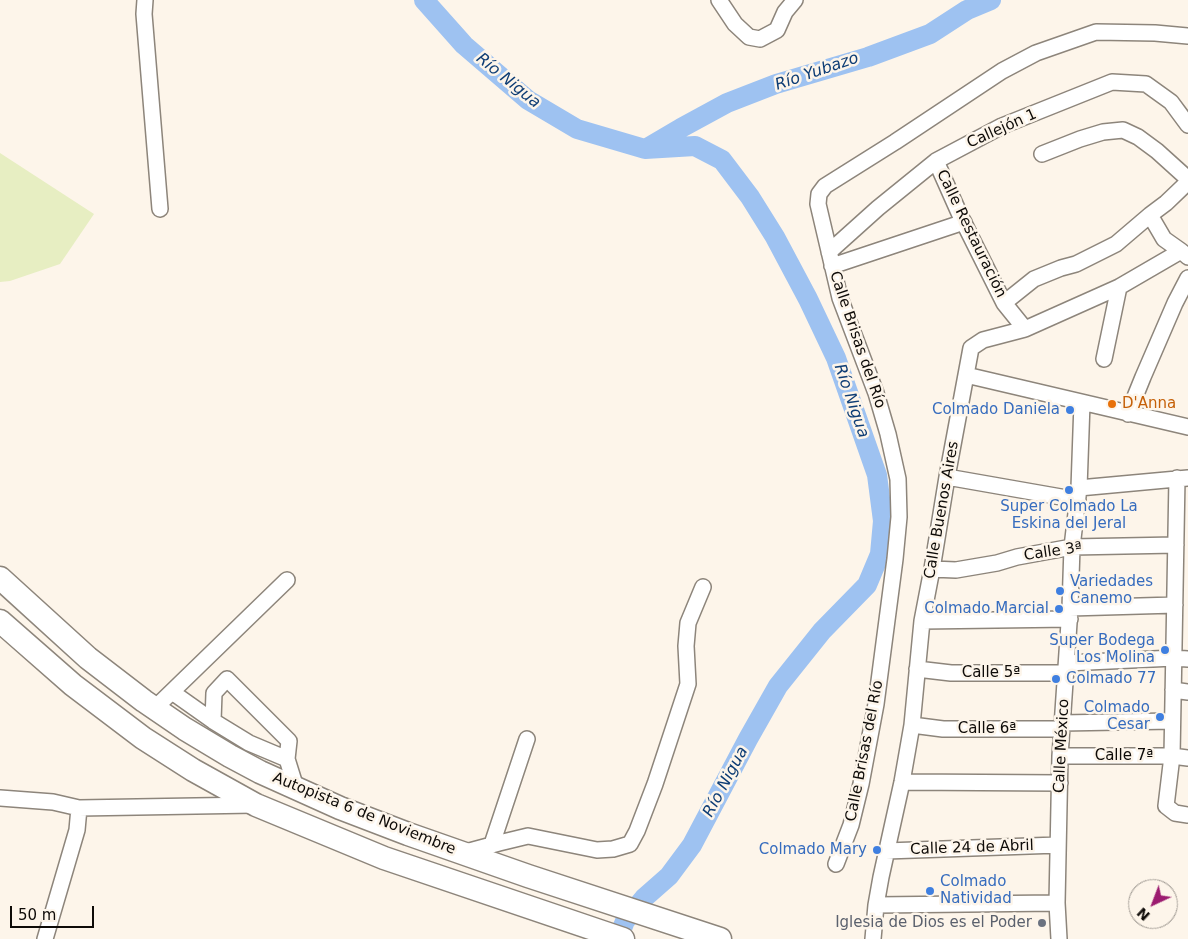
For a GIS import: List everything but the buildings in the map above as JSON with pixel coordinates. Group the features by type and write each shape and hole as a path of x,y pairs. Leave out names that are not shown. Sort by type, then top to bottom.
{"highway":[{"path":"0,562 48,621"},
{"name":"Autopista 6 de Noviembre","path":"0,578 88,658 154,709 230,756 260,772 348,811 408,834 720,939"},
{"name":"Autopista 6 de Noviembre","path":"0,620 73,685 143,738 193,770 256,805 384,858 623,939"}],"street":[{"path":"145,0 144,14 160,209"},
{"path":"719,0 735,24 749,37 760,39 777,30 787,4"},
{"name":"Calle Brisas del Río","path":"836,864 851,825 862,784 876,704 895,559 898,479 876,393 840,298 818,204 818,194 825,186 896,142 947,107 1036,53 1096,32 1155,33 1188,36"},
{"name":"Callejón 1","path":"831,259 878,208 936,161 1002,126 1112,82 1146,84 1171,102 1188,125"},
{"path":"1004,303 1034,279 1076,264 1116,244 1166,203 1188,180 1157,151 1138,137 1123,130 1103,132 1042,154"},
{"name":"Calle Restauración","path":"936,161 1004,303 1025,329"},
{"path":"1150,215 1164,239 1184,254"},
{"path":"831,259 964,222"},
{"name":"Calle Buenos Aires","path":"873,939 876,904 912,725 922,621 971,348 983,340 1025,329 1119,287 1184,254"},
{"path":"1128,414 1142,376 1188,278"},
{"path":"1104,358 1119,287"},
{"path":"966,375 1188,427"},
{"name":"Calle México","path":"1059,939 1058,845 1060,756 1070,614 1072,546 1078,494 1082,403"},
{"path":"947,477 1078,494 1183,478 1182,513 1176,544 1182,573 1175,605 1181,658 1180,691 1172,722 1172,756 1166,806 1175,813 1188,815"},
{"name":"Calle 3ª","path":"932,569 956,570 1072,546 1176,544"},
{"path":"154,709 287,580"},
{"path":"462,853 528,836 597,850 613,849 630,844 655,784 688,684 686,646 688,623 703,586"},
{"path":"922,621 1070,614 1175,605"},
{"name":"Calle 5ª","path":"917,669 951,673 1066,668 1181,658"},
{"path":"186,703 214,692 227,679 289,741 287,759 296,788"},
{"path":"172,692 213,721 249,743 287,759"},
{"path":"213,721 214,692"},
{"name":"Calle 6ª","path":"912,725 943,729 1172,722"},
{"path":"492,844 527,739"},
{"name":"Calle 7ª","path":"1060,756 1172,756 1188,758"},
{"path":"902,782 1060,783"},
{"path":"0,798 53,802 79,808 256,805"},
{"path":"45,939 77,830 79,808"},
{"name":"Calle 24 de Abril","path":"886,851 1058,845"},
{"path":"876,904 1058,903"}],"green space":[{"path":"0,153 94,214 60,264 10,281 0,282"}],"waterway":[{"name":"Río Nigua","path":"424,0 464,45 528,100 577,129 645,149 695,146 722,160 750,197 775,237 808,299 836,358 877,475 883,521 880,554 867,585 822,631 778,686 692,845 669,876 644,898 625,921 618,939"},
{"name":"Río Yubazo","path":"647,148 727,103 776,84 868,57 930,34 967,10 991,0"}],"place":[{"name":"D'Anna","path":"1112,404"},
{"name":"Colmado Daniela","path":"1070,410"},
{"name":"Super Colmado La Eskina del Jeral","path":"1069,490"},
{"name":"Variedades Canemo","path":"1060,591"},
{"name":"Colmado Marcial","path":"1059,609"},
{"name":"Super Bodega Los Molina","path":"1165,650"},
{"name":"Colmado 77","path":"1056,679"},
{"name":"Colmado Cesar","path":"1160,717"},
{"name":"Colmado Mary","path":"877,850"},
{"name":"Colmado Natividad","path":"930,891"},
{"name":"Iglesia de Dios es el Poder","path":"1042,923"}]}
